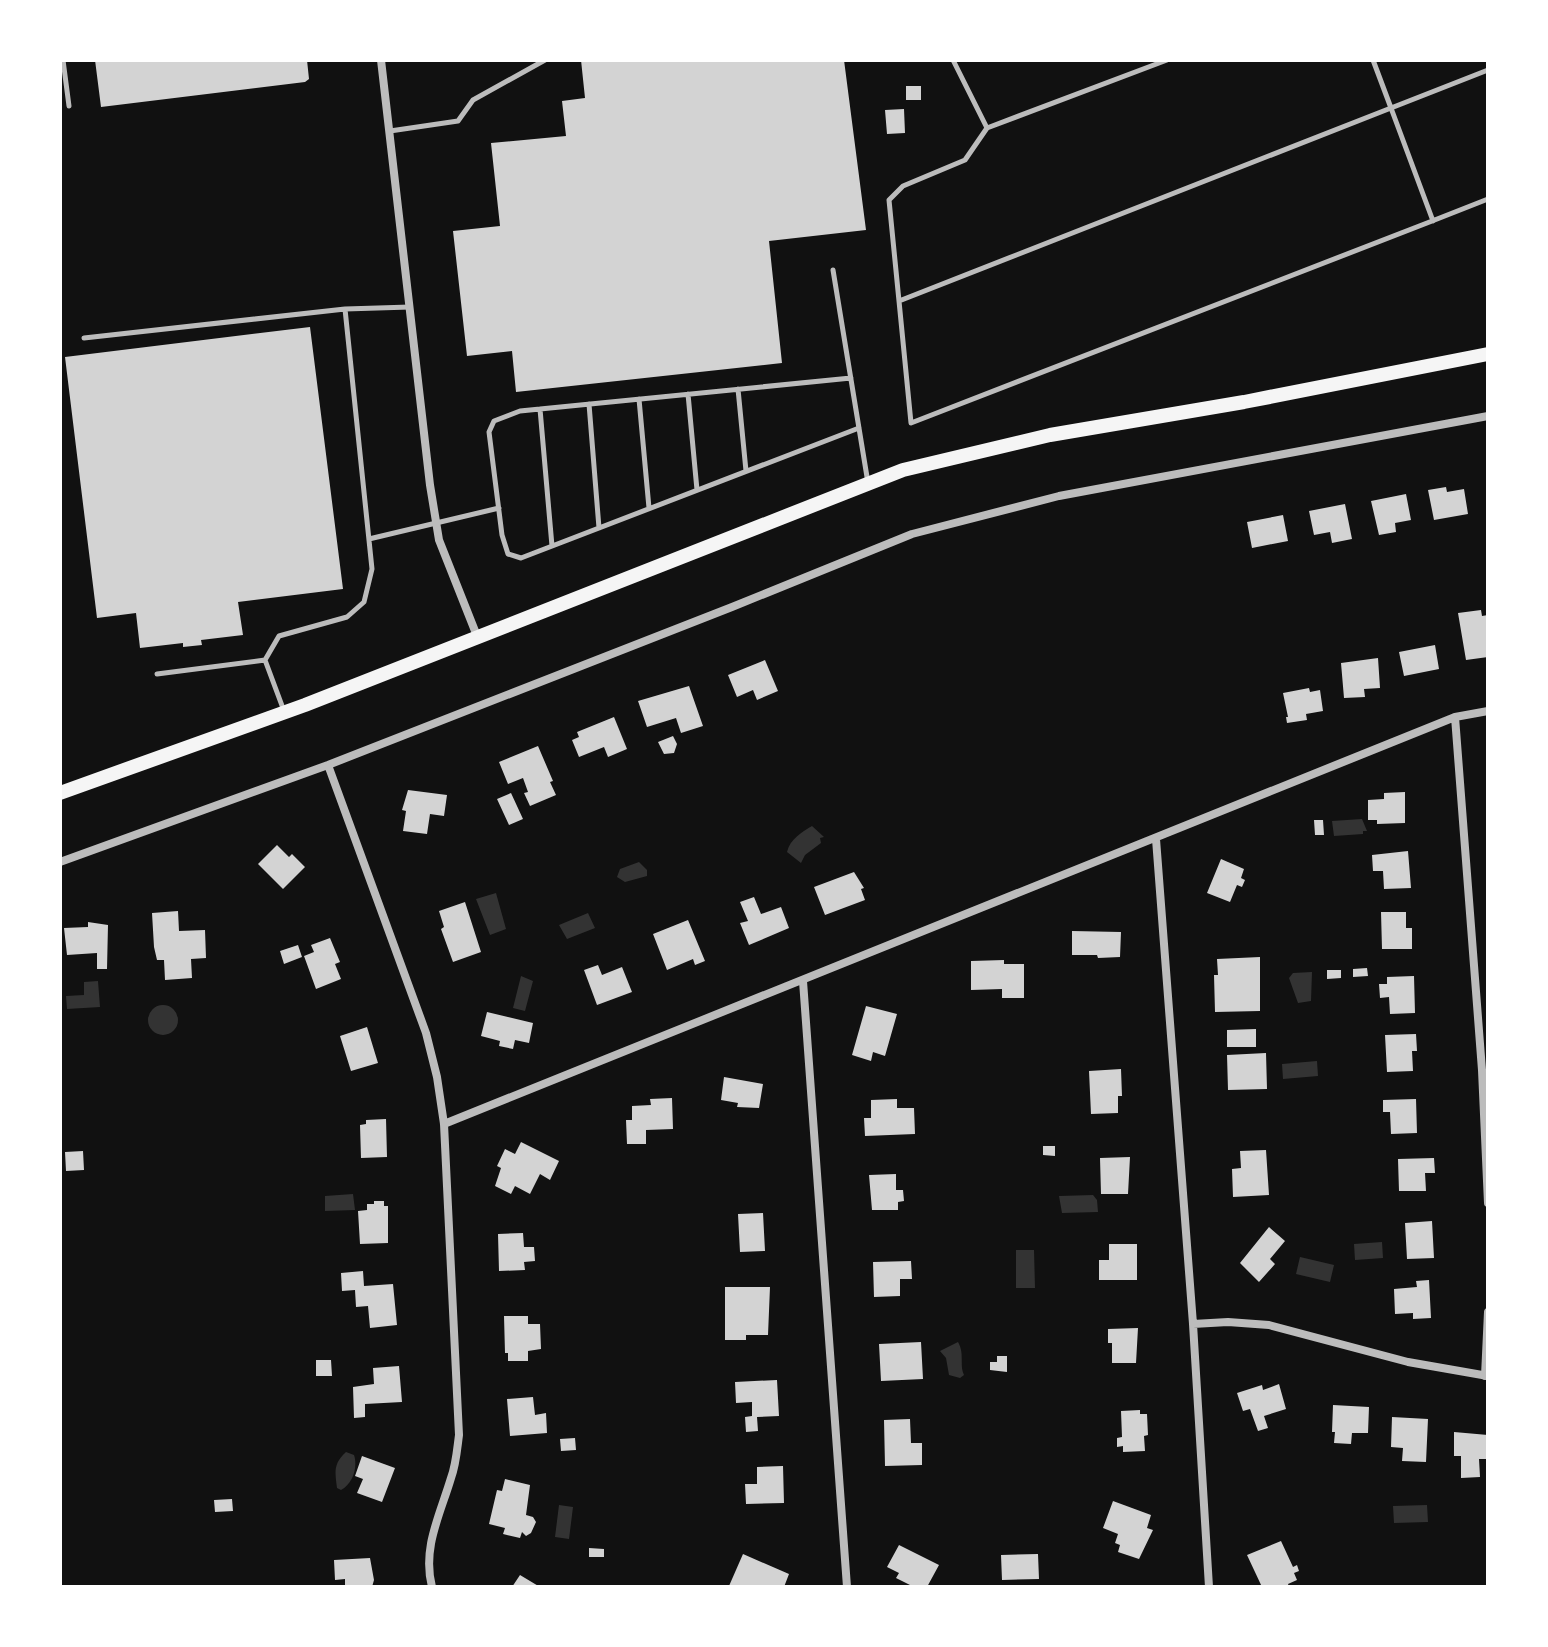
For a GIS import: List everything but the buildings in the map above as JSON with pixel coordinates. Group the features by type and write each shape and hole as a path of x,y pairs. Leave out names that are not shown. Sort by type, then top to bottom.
{"main road":[{"path":"60,793 285,712 663,567 903,470 1050,435 1244,402 1488,354"}],"street":[{"path":"381,60 436,523 439,540 477,636"},
{"path":"60,862 328,765 912,534 1059,496 1488,416"},
{"path":"444,1124 1455,717 1488,711"},
{"path":"1455,717 1482,1070 1488,1203"},
{"path":"328,765 426,1033 444,1124 459,1435 452,1476 429,1541 432,1587"},
{"path":"1156,839 1193,1324 1209,1587"},
{"path":"803,981 847,1587"},
{"path":"1193,1324 1228,1322 1269,1325 1408,1362 1487,1376 1488,1312"}],"lane":[{"path":"63,60 69,106"},
{"path":"390,131 458,121 473,100 545,60"},
{"path":"953,60 987,128"},
{"path":"1167,60 987,128 965,160 903,186 889,200 911,423 1488,199"},
{"path":"1373,60 1433,221"},
{"path":"899,301 1488,70"},
{"path":"833,270 869,484"},
{"path":"84,338 345,309 410,307"},
{"path":"265,660 279,636 347,617 364,602 372,569 345,309"},
{"path":"851,378 520,411 494,421 489,432 502,535 508,554 521,558 859,428"},
{"path":"738,389 746,471"},
{"path":"688,394 697,490"},
{"path":"639,399 649,508"},
{"path":"589,404 599,528"},
{"path":"540,409 552,546"},
{"path":"369,539 499,508"},
{"path":"157,674 265,660"},
{"path":"265,660 285,712"}],"shaded area":[{"path":"1362,819 1367,831 1363,834 1334,836 1332,821"},
{"path":"812,826 824,837 801,863 787,852 800,833"},
{"path":"639,862 647,870 647,876 625,882 617,877 620,869"},
{"path":"496,893 506,929 490,935 476,899"},
{"path":"588,913 595,928 567,939 559,925"},
{"path":"1312,972 1311,1001 1298,1003 1289,978 1293,973"},
{"path":"521,976 533,981 525,1011 513,1008"},
{"path":"98,981 100,1007 67,1009 66,996 84,995 84,982"},
{"path":"163,1005 174,1009 178,1020 174,1031 163,1035 152,1031 148,1020 152,1009"},
{"path":"1317,1061 1318,1076 1283,1079 1282,1064"},
{"path":"353,1194 355,1210 325,1211 325,1196"},
{"path":"1093,1195 1097,1200 1098,1212 1062,1213 1059,1196"},
{"path":"1382,1242 1383,1258 1355,1260 1354,1244"},
{"path":"1016,1250 1034,1250 1035,1288 1016,1288"},
{"path":"1300,1257 1334,1265 1330,1282 1296,1274"},
{"path":"958,1342 964,1375 960,1378 949,1375 946,1358 940,1351"},
{"path":"346,1452 354,1455 355,1470 349,1484 341,1490 337,1488 336,1468"},
{"path":"559,1505 573,1507 569,1539 555,1537"},
{"path":"1427,1505 1428,1522 1394,1523 1393,1506"}]}
